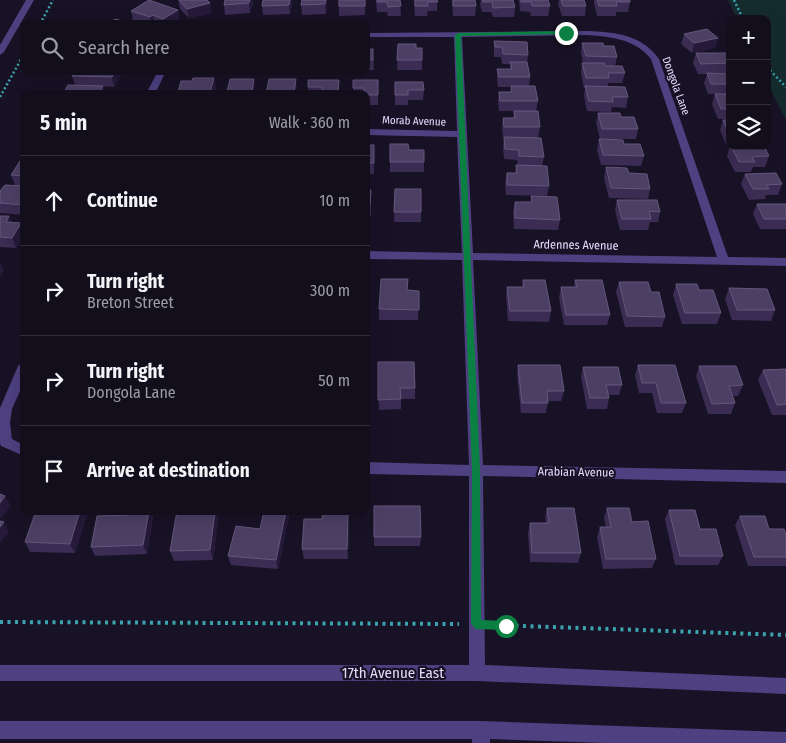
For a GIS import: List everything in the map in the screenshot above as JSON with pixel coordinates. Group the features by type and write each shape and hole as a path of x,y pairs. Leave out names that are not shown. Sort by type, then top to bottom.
{"street":[{"path":"0,52 30,0"},
{"name":"Dongola Lane","path":"370,35 608,34 639,42 649,49 655,59 723,260"},
{"path":"458,35 476,470 477,673"},
{"path":"152,90 160,75"},
{"name":"Morab Avenue","path":"370,132 462,134"},
{"name":"Ardennes Avenue","path":"370,255 786,262"},
{"path":"20,376 6,410 3,423 6,442 20,449"},
{"name":"Arabian Avenue","path":"370,468 786,476"},
{"name":"17th Avenue East","path":"0,673 477,673 786,686"},
{"path":"0,730 786,741"}],"path":[{"path":"42,20 53,0"},
{"path":"734,0 741,15"},
{"path":"0,97 20,61"},
{"path":"771,71 786,87"},
{"path":"0,622 476,624 786,635"}],"green space":[{"path":"728,0 786,0 786,120 771,90 771,15 735,15"}],"building":[{"path":"149,0 178,10 163,19 131,11"},
{"path":"179,0 207,0 210,3 187,9"},
{"path":"225,0 250,0 249,3 224,5"},
{"path":"263,0 290,0 289,5 262,6"},
{"path":"302,0 326,0 325,4 301,5"},
{"path":"339,0 365,0 365,6 339,6"},
{"path":"377,0 400,0 401,6 388,7 387,2 377,2"},
{"path":"415,0 437,0 438,2 427,2 428,6 415,6"},
{"path":"453,0 475,0 476,6 453,6"},
{"path":"482,0 513,0 515,7 493,8 492,2 483,2"},
{"path":"521,0 548,0 550,6 532,6 531,2 521,2"},
{"path":"561,0 584,0 586,6 563,6"},
{"path":"597,0 630,0 630,2 616,2 617,6 599,6"},
{"path":"707,29 718,38 694,43 684,34"},
{"path":"494,41 527,42 528,55 503,54 502,47 495,47"},
{"path":"582,43 603,43 604,46 614,46 617,57 586,56"},
{"path":"398,44 416,44 416,48 422,48 422,60 397,60"},
{"path":"370,49 373,49 373,60 370,60"},
{"path":"696,53 726,53 726,63 701,64"},
{"path":"510,62 527,62 530,77 499,77 497,69 512,69"},
{"path":"582,63 604,63 605,66 622,66 625,73 608,73 609,78 586,78"},
{"path":"707,73 726,74 726,84 711,84"},
{"path":"72,75 113,75 112,77"},
{"path":"193,78 214,78 211,90 179,90 181,81 192,81"},
{"path":"230,79 254,79 252,90 227,90"},
{"path":"269,79 296,79 295,90 267,90"},
{"path":"308,80 339,80 338,90 322,90 322,87 308,87"},
{"path":"353,80 378,80 378,95 370,95 370,90 364,90 364,88 353,88"},
{"path":"395,82 423,82 424,90 408,90 408,95 395,95"},
{"path":"68,85 103,86 101,90 65,90"},
{"path":"511,86 535,86 538,101 500,101 499,92 512,92"},
{"path":"585,86 625,87 628,97 612,97 613,102 589,101"},
{"path":"715,94 726,94 726,109 721,109"},
{"path":"514,111 538,111 540,127 504,127 503,118 515,118"},
{"path":"598,113 620,113 621,117 634,117 638,129 602,129"},
{"path":"504,137 541,138 544,157 519,156 519,150 505,149"},
{"path":"599,139 623,140 624,144 640,144 644,156 603,155"},
{"path":"390,144 408,144 409,150 424,150 424,162 390,162"},
{"path":"370,145 374,145 374,163 370,163"},
{"path":"733,150 766,150 769,156 752,157 755,162 739,162"},
{"path":"20,161 20,176 11,175"},
{"path":"516,165 547,166 549,186 507,185 507,173 517,173"},
{"path":"606,167 627,168 629,173 647,174 650,189 611,188"},
{"path":"776,173 782,184 766,185 769,189 753,189 745,174"},
{"path":"5,185 20,186 20,205 0,203 0,191"},
{"path":"395,189 421,189 421,212 394,212"},
{"path":"531,196 557,197 560,220 515,218 515,202 532,202"},
{"path":"617,200 657,200 660,212 649,211 651,219 622,219"},
{"path":"757,204 786,204 786,219 764,219"},
{"path":"0,216 9,216 6,222 20,223 12,238 0,237"},
{"path":"381,279 408,279 407,290 419,291 419,310 379,309"},
{"path":"523,280 545,280 551,311 510,311 507,287 524,287"},
{"path":"575,280 602,280 610,315 566,315 561,287 577,287"},
{"path":"619,282 648,282 651,292 659,292 665,317 627,316"},
{"path":"676,284 697,284 699,290 713,290 721,313 685,313"},
{"path":"729,288 767,289 775,310 737,310"},
{"path":"378,362 414,362 415,388 400,388 401,399 378,400"},
{"path":"518,365 560,365 564,391 547,391 548,403 522,403"},
{"path":"638,365 675,365 686,403 661,403 656,383 642,383"},
{"path":"699,366 736,366 743,385 729,386 735,403 712,404"},
{"path":"583,367 618,367 622,385 606,385 609,398 590,398"},
{"path":"786,369 786,404 777,405 763,370"},
{"path":"0,494 5,496 0,503"},
{"path":"374,506 420,506 421,537 374,537"},
{"path":"547,508 574,508 581,553 532,553 530,523 549,523"},
{"path":"607,508 629,508 632,522 648,521 656,559 606,559 600,527 611,527"},
{"path":"669,510 695,510 700,529 716,529 723,556 680,556"},
{"path":"35,515 79,515 70,544 25,542"},
{"path":"148,515 143,545 91,547 97,516"},
{"path":"176,515 214,515 210,550 170,551"},
{"path":"263,515 285,515 276,560 228,556 236,526 260,529"},
{"path":"322,515 348,515 347,549 302,549 304,519 322,519"},
{"path":"740,516 765,516 769,529 784,529 786,535 786,557 754,557"}],"route":[{"path":"506,626 476,624 476,470 458,35 566,33"}]}
